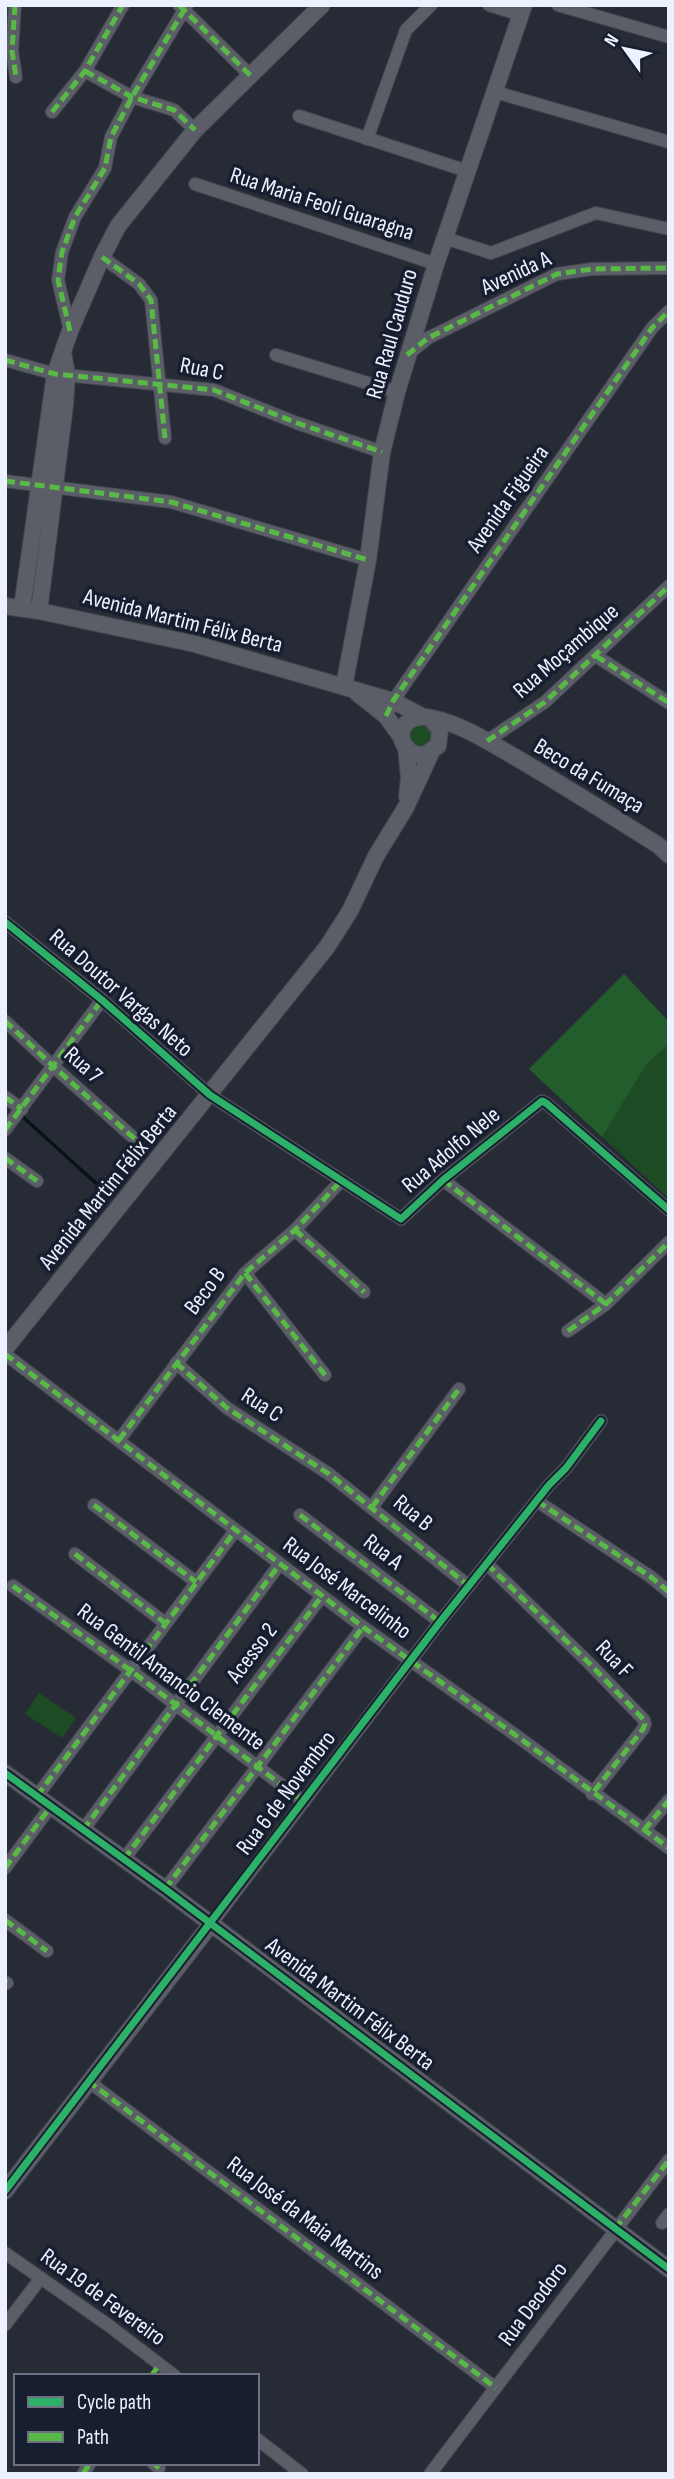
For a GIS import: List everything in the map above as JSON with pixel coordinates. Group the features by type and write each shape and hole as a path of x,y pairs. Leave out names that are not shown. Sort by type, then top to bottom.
{"street":[{"path":"15,5 12,51 16,77"},
{"path":"52,112 85,71 123,5"},
{"path":"39,611 56,487 63,352 102,257 118,226 195,130 322,5"},
{"path":"367,139 406,30 431,5"},
{"path":"489,5 522,10"},
{"path":"558,5 669,37"},
{"path":"70,331 58,280 62,252 75,217 105,168 111,137 183,7 251,76"},
{"name":"Rua Raul Cauduro","path":"346,686 368,561 382,452 397,392 407,355 421,337 436,264 522,10"},
{"path":"85,71 132,97 174,110 195,130"},
{"path":"495,92 669,142"},
{"path":"299,116 467,171"},
{"name":"Rua Maria Feoli Guaragna","path":"195,184 436,264"},
{"path":"445,237 491,253 596,213 669,229"},
{"path":"102,257 139,284 151,300 165,438"},
{"name":"Avenida A","path":"421,337 557,274 592,268 669,268"},
{"name":"Avenida Figueira","path":"386,716 393,701 652,328 669,311"},
{"path":"276,355 397,392"},
{"name":"Rua C","path":"5,360 61,374 215,390 297,423 382,452"},
{"path":"22,608 40,485 61,374"},
{"path":"5,481 171,502 368,561"},
{"name":"Rua Moçambique","path":"485,740 545,702 669,586"},
{"name":"Avenida Martim Félix Berta","path":"5,606 195,644 346,686 393,701 425,717"},
{"path":"596,656 669,703"},
{"name":"Avenida Martim Félix Berta","path":"346,686 386,716 404,742 409,777 406,807"},
{"path":"435,747 438,725 425,717 405,724 404,742 418,755 435,747 453,738 485,740"},
{"name":"Beco da Fumaça","path":"425,717 445,720 485,740 567,788 658,845 669,855"},
{"name":"Avenida Martim Félix Berta","path":"5,1352 327,947 350,911 376,856 406,807 435,747"},
{"name":"Rua Doutor Vargas Neto","path":"5,922 102,1000 210,1095"},
{"path":"5,1130 54,1068 102,1000"},
{"name":"Rua 7","path":"5,1021 135,1139"},
{"name":"Rua Adolfo Nele","path":"210,1095 401,1219 443,1180 542,1101 546,1102 669,1210"},
{"path":"5,1097 22,1109"},
{"path":"5,1158 37,1181"},
{"path":"443,1180 606,1304"},
{"name":"Beco B","path":"119,1440 245,1273 295,1230 341,1181"},
{"path":"295,1230 364,1292"},
{"path":"568,1331 606,1304 669,1242"},
{"path":"245,1273 325,1376"},
{"name":"Rua José Marcelinho","path":"5,1352 363,1627 669,1848"},
{"name":"Rua C","path":"176,1363 227,1408 329,1474"},
{"path":"372,1507 459,1389"},
{"name":"Rua 6 de Novembro","path":"5,2191 440,1622 601,1421"},
{"name":"Rua B","path":"329,1474 469,1587"},
{"path":"537,1501 651,1577 669,1592"},
{"path":"94,1505 195,1582"},
{"name":"Rua A","path":"300,1515 440,1622"},
{"path":"37,1796 235,1531"},
{"path":"75,1554 165,1623"},
{"name":"Rua F","path":"487,1563 588,1662 645,1724 592,1794"},
{"path":"83,1830 279,1564"},
{"name":"Rua Gentil Amancio Clemente","path":"13,1586 130,1670 304,1802"},
{"name":"Acesso 2","path":"124,1858 322,1596"},
{"path":"165,1889 363,1627"},
{"name":"Avenida Martim Félix Berta","path":"5,1773 124,1858 669,2269"},
{"path":"644,1830 669,1800"},
{"path":"7,1861 51,1807"},
{"path":"5,1920 47,1951"},
{"name":"Rua José da Maia Martins","path":"88,2081 496,2388"},
{"name":"Rua Deodoro","path":"430,2474 669,2160"},
{"name":"Rua 19 de Fevereiro","path":"5,2253 172,2374"},
{"path":"5,2325 41,2278"},
{"path":"152,2374 160,2364"},
{"path":"259,2441 302,2474"}],"green space":[{"path":"426,724 435,733 429,749 412,746 409,733 414,726"},
{"path":"624,974 669,1022 669,1199 529,1069"},
{"path":"624,974 669,1022 669,1044 647,1063 602,1137 529,1069"},
{"path":"39,1693 76,1718 62,1738 25,1714"}],"waterway":[{"path":"23,1117 110,1196"}],"marked path":[{"path":"15,5 12,51 16,77"},
{"path":"52,112 85,71 123,5"},
{"path":"179,5 251,76"},
{"path":"70,331 58,280 62,252 75,217 105,168 111,137 187,5"},
{"path":"85,71 132,97 174,110 195,130"},
{"path":"102,257 139,284 151,300 165,438"},
{"path":"407,355 428,338 557,274 592,269 669,268"},
{"path":"386,716 393,701 652,328 669,311"},
{"path":"5,360 55,374 214,390 297,423 382,452"},
{"path":"5,481 171,502 368,560"},
{"path":"487,741 545,702 669,586"},
{"path":"596,656 669,703"},
{"path":"5,1130 102,1000"},
{"path":"5,1021 135,1139"},
{"path":"5,1097 22,1109"},
{"path":"5,1158 37,1181"},
{"path":"443,1180 606,1304"},
{"path":"119,1440 245,1273 295,1230 341,1181"},
{"path":"295,1230 364,1292"},
{"path":"568,1331 606,1304 669,1242"},
{"path":"245,1273 325,1375"},
{"path":"5,1354 363,1627 669,1848"},
{"path":"176,1363 227,1408 329,1474 469,1586"},
{"path":"372,1507 459,1389"},
{"path":"537,1501 651,1577 669,1592"},
{"path":"94,1505 196,1582"},
{"path":"300,1515 440,1622"},
{"path":"37,1796 235,1531"},
{"path":"75,1554 165,1623"},
{"path":"487,1564 644,1720 643,1729 592,1794"},
{"path":"83,1830 279,1565"},
{"path":"13,1586 130,1670 304,1802"},
{"path":"124,1859 322,1596"},
{"path":"165,1889 363,1627"},
{"path":"644,1830 669,1800"},
{"path":"5,1868 51,1806"},
{"path":"5,1920 47,1951"},
{"path":"88,2081 496,2388"},
{"path":"615,2229 669,2160"},
{"path":"152,2374 160,2364"},
{"path":"83,2474 89,2465"},
{"path":"155,2465 159,2468"}],"cycle path":[{"path":"5,922 102,1000 210,1095 401,1219 443,1180 542,1101 669,1210"},
{"path":"5,2191 440,1622 601,1421"},
{"path":"5,1773 165,1889 669,2269"}]}
